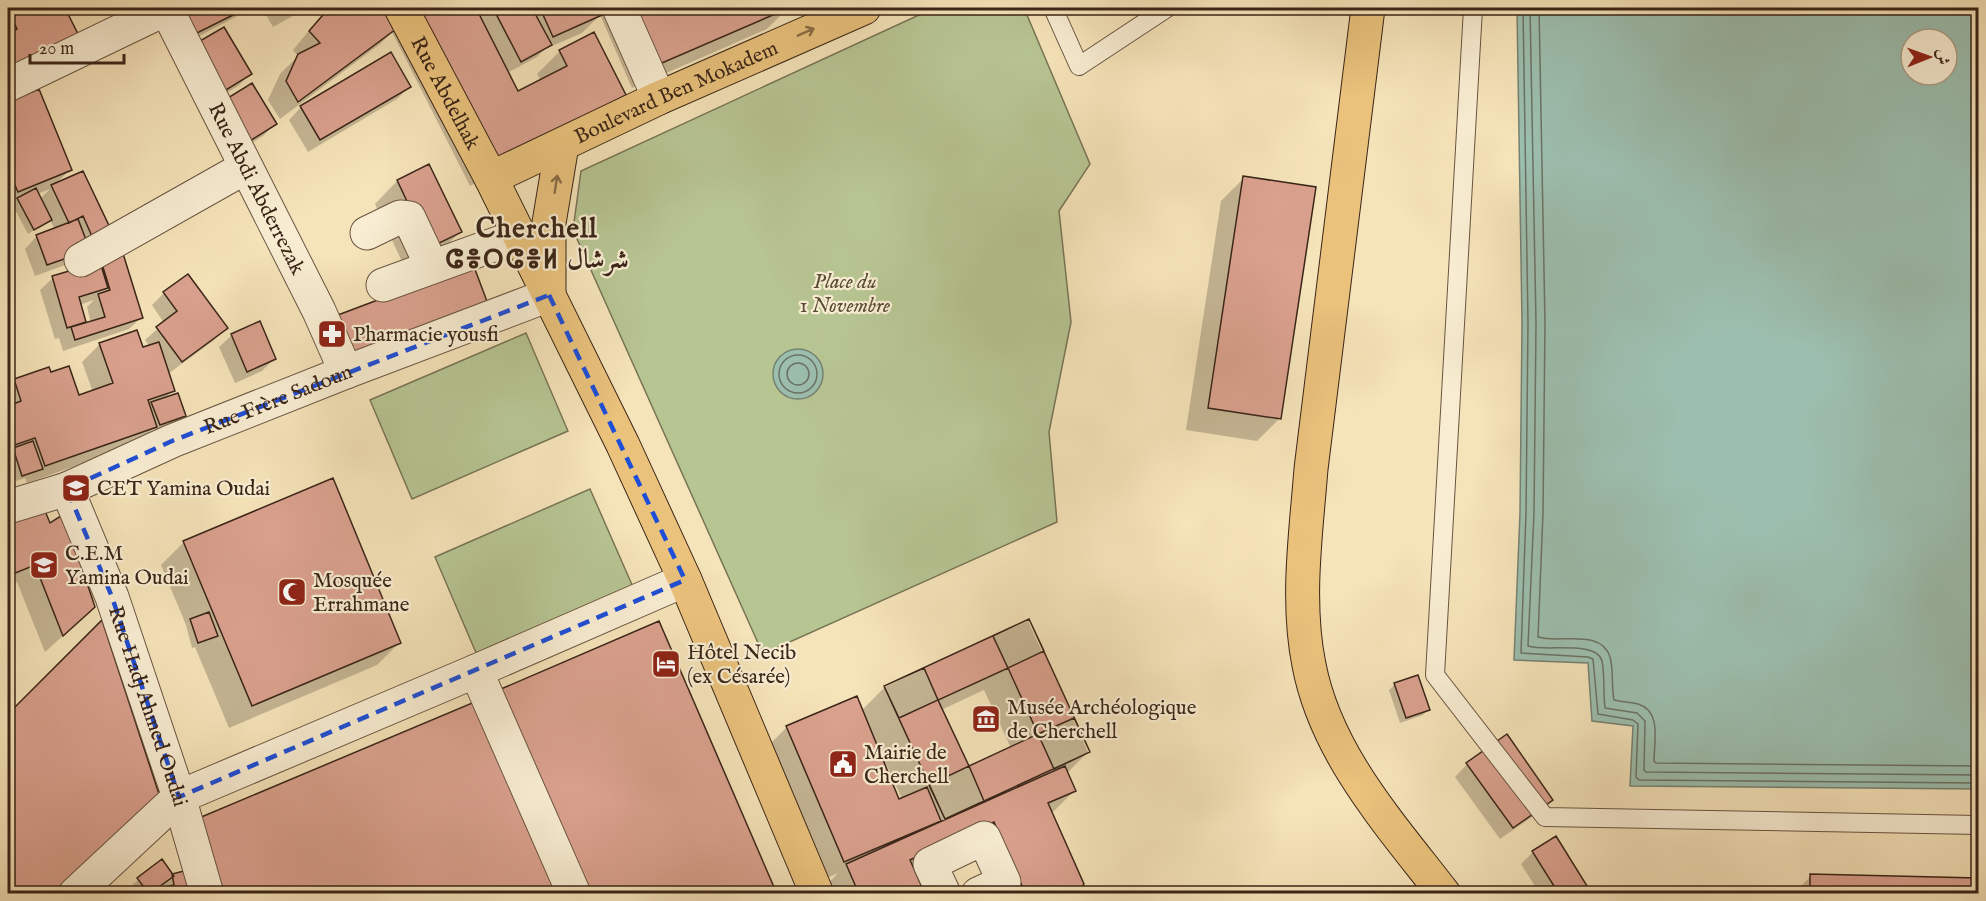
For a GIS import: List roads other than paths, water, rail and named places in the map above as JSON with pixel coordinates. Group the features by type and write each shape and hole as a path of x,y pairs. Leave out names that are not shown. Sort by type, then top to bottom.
{"main road":[{"name":"Rue Abdelhak","path":"400,8 490,178 623,445 685,580 817,894"},
{"path":"1368,8 1311,469 1303,606 1308,663 1315,690 1335,740 1356,776 1444,894"},
{"name":"Boulevard Ben Mokadem","path":"490,178 845,11"},
{"path":"549,295 549,223 562,145"}],"street":[{"path":"8,86 167,8"},
{"name":"Rue Abdi Abderrezak","path":"167,8 319,311 346,372"},
{"path":"619,8 659,98"},
{"path":"81,260 246,167"},
{"path":"367,233 400,217 409,218 432,267"},
{"path":"383,285 518,236"},
{"name":"Rue Frère Sadoun","path":"8,507 67,489 172,441 549,295"},
{"name":"Rue Hadj Ahmed Oudai","path":"67,489 112,597 179,797 207,894"},
{"path":"75,894 179,797 476,672 685,580"},
{"path":"476,672 574,894"},
{"path":"944,894 930,864 984,838 1004,882 978,894"}],"lane":[{"path":"1053,8 1079,66 1167,8"},
{"path":"1473,8 1435,675 1545,817 1978,825"}],"water":[{"path":"1517,8 1978,8 1978,789 1630,786 1633,726 1592,721 1588,663 1514,660 1520,513 1522,323"},
{"path":"798,349 807,351 818,360 823,374 821,383 812,394 798,399 789,397 778,388 773,374 775,365 784,354"}],"place":[{"name":"Pharmacie yousfi","path":"332,334"},
{"name":"CET Yamina Oudai","path":"76,488"},
{"name":"C.E.M Yamina Oudai","path":"44,565"},
{"name":"Mosquée Errahmane","path":"292,592"},
{"name":"Hôtel Necib (ex Césarée)","path":"666,664"},
{"name":"Musée Archéologique de Cherchell","path":"986,719"},
{"name":"Mairie de Cherchell","path":"843,764"}],"district":[{"name":"Cherchell ⵛⴻⵔⵛⴻⵍ شرشال","path":"537,244"}],"park label":[{"name":"Place du 1 Novembre","path":"845,293"}]}
